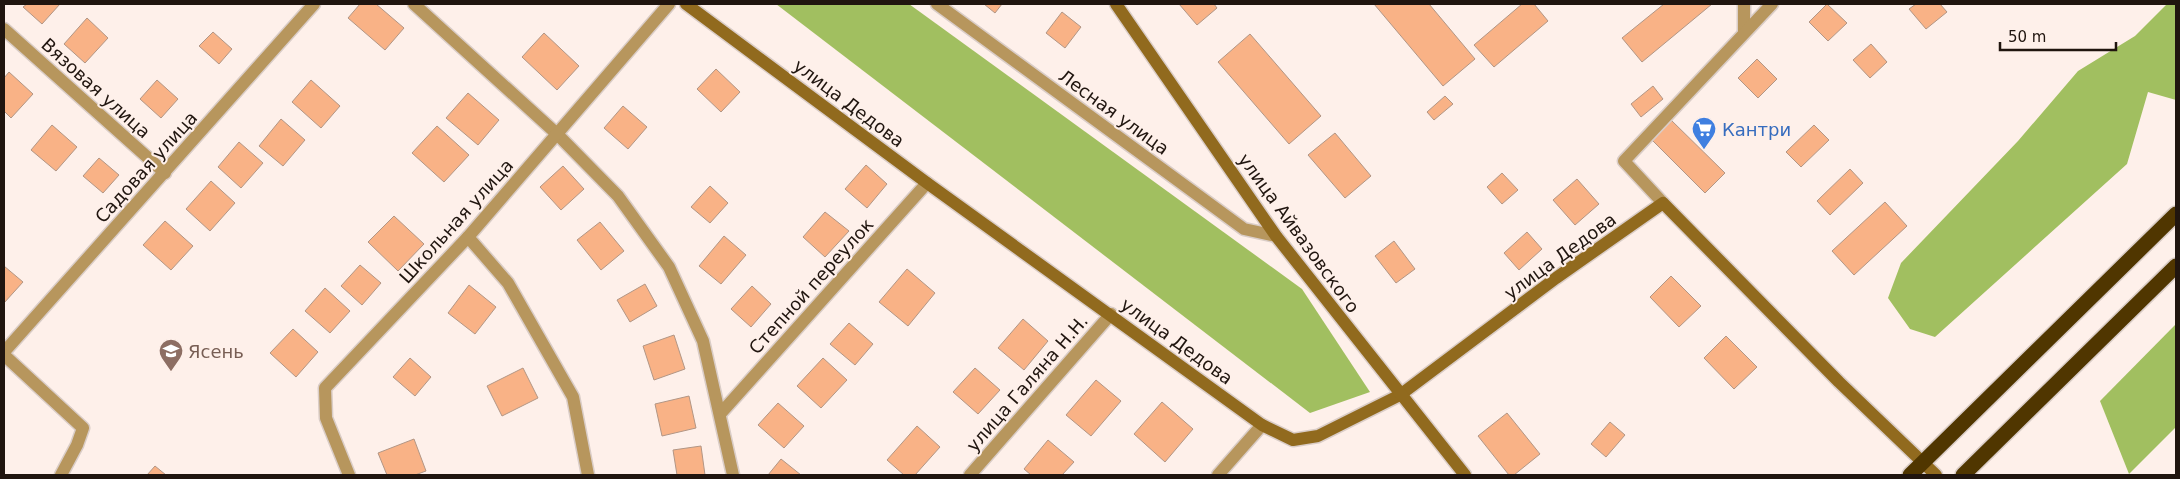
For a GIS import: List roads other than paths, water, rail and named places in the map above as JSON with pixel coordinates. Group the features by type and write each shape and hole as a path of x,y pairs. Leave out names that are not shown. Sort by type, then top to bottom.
{"highway":[{"path":"1910,475 2176,214"},
{"path":"1963,475 2176,266"}],"street":[{"name":"Садовая улица","path":"4,354 314,4"},
{"path":"414,4 557,134 618,196 669,268 703,341 733,475"},
{"name":"Школьная улица","path":"348,475 326,418 325,388 468,237 669,4"},
{"name":"улица Дедова","path":"686,4 927,183 1111,314 1262,425 1293,440 1318,436 1400,395 1556,278 1664,203"},
{"name":"Лесная улица","path":"937,4 1244,229 1276,236"},
{"name":"улица Айвазовского","path":"1116,4 1276,236 1465,475"},
{"path":"1744,4 1744,32"},
{"path":"1772,4 1624,161 1839,382 1936,475"},
{"name":"Вязовая улица","path":"4,29 165,173"},
{"name":"Степной переулок","path":"720,413 927,183"},
{"path":"468,237 508,283 573,397 588,475"},
{"name":"улица Галяна Н.Н.","path":"970,475 1111,314"},
{"path":"4,354 83,428 77,446 61,475"},
{"path":"1218,475 1262,425"}],"place":[{"name":"Кантри","path":"1704,150"},
{"name":"Ясень","path":"171,372"}]}
